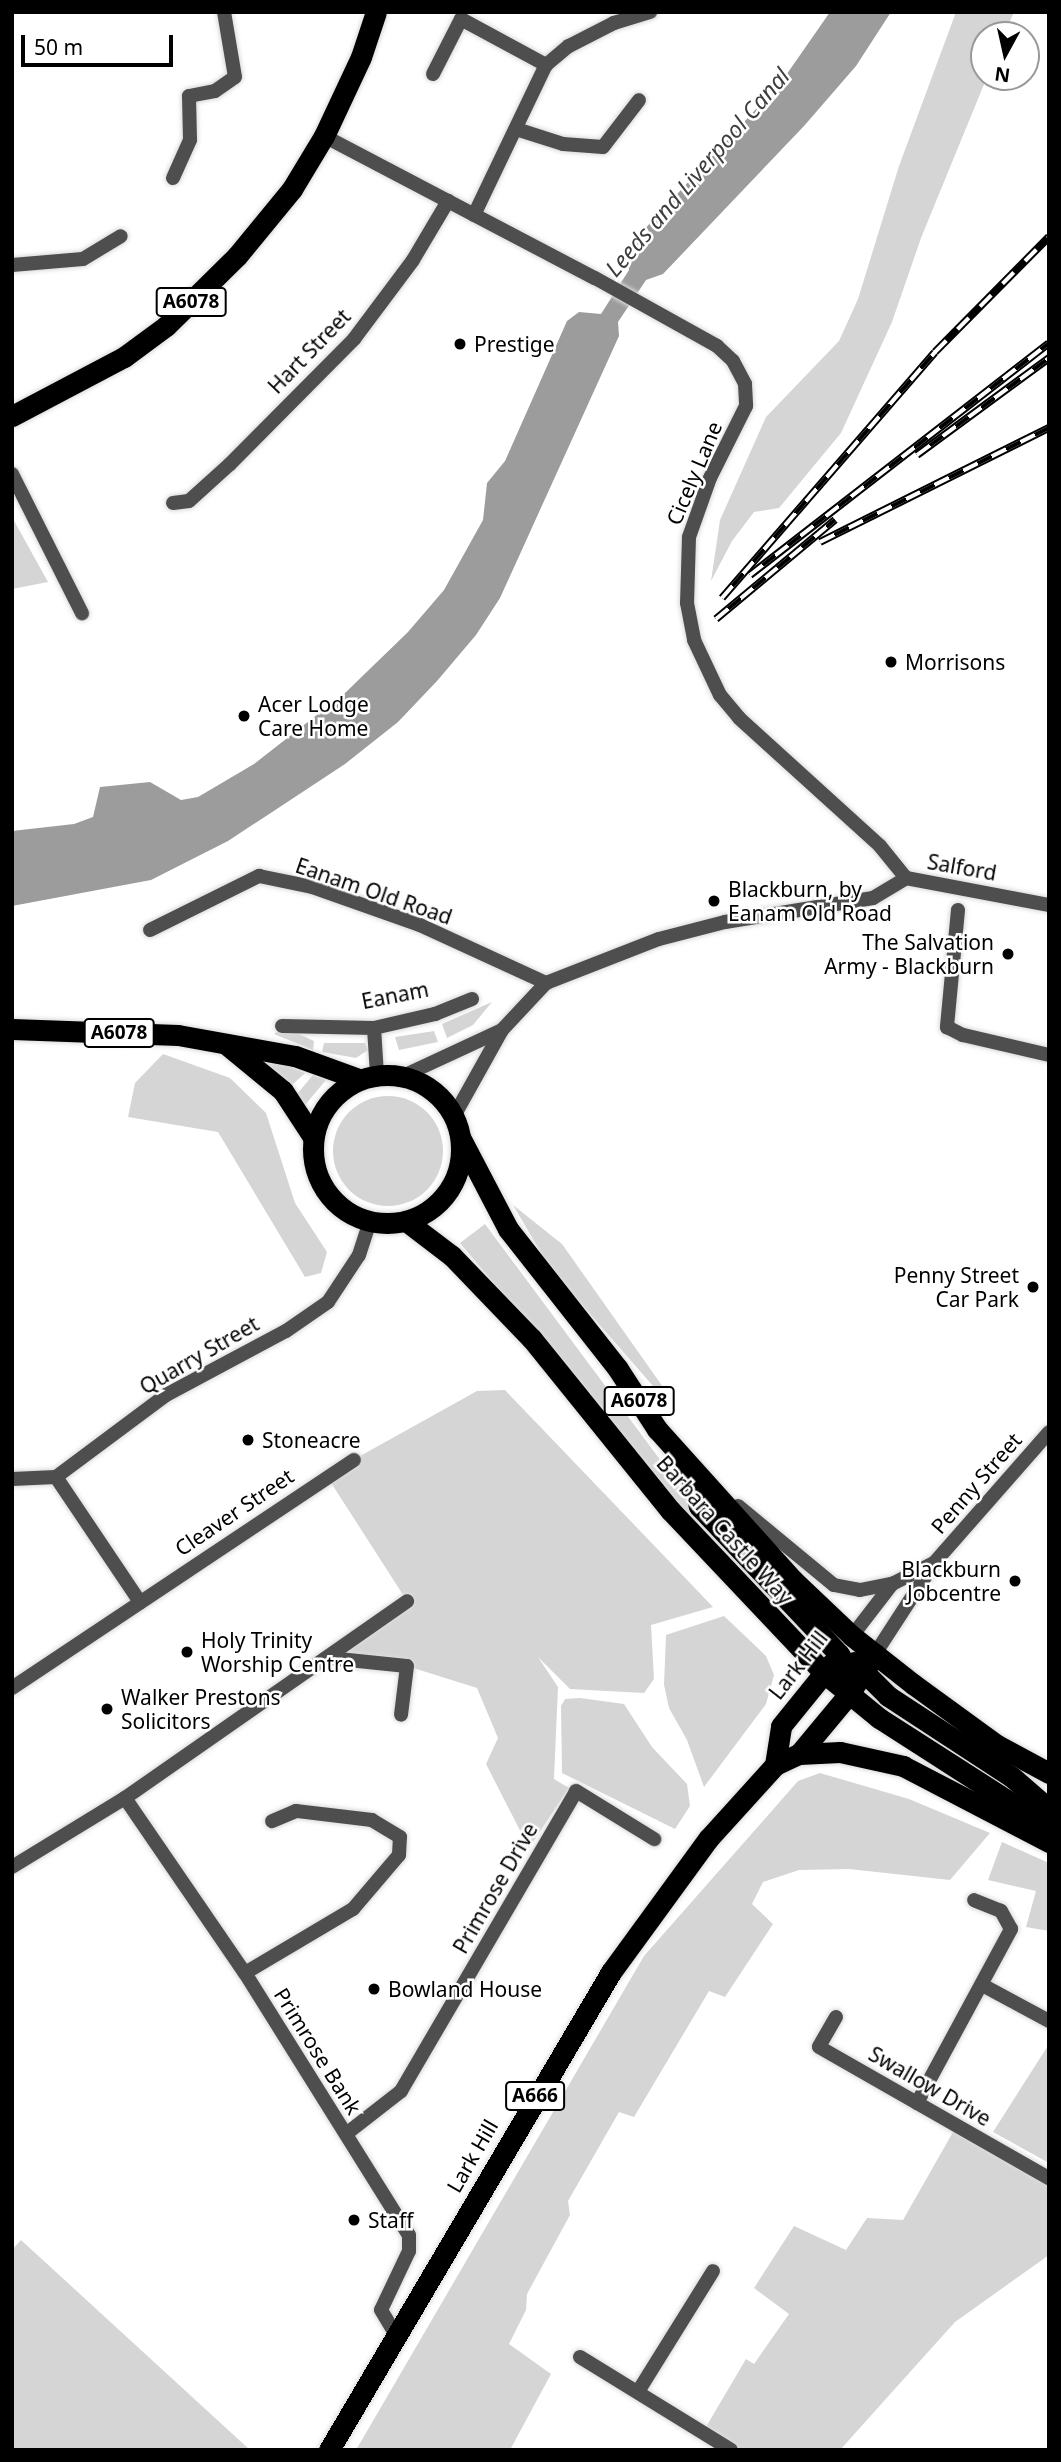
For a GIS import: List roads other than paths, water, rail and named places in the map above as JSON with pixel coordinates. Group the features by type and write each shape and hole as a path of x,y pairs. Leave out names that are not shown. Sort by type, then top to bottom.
{"highway":[{"name":"A6078","path":"12,416 78,385 166,326 265,224 324,136 361,57 376,12"},
{"name":"A6078","path":"12,1029 178,1035 295,1056 368,1077 402,1076 441,1098 454,1116 461,1139 460,1164 451,1186 439,1202 406,1221 370,1221 340,1206 323,1187 314,1163 313,1137 283,1091 225,1044"},
{"path":"313,1137 329,1102 368,1077"},
{"name":"Barbara Castle Way","path":"461,1139 508,1229 686,1462 793,1580 875,1654 998,1745 1049,1773"},
{"name":"Barbara Castle Way","path":"406,1221 452,1256 532,1339 670,1510 824,1673 849,1694 1049,1827"},
{"path":"686,1462 699,1506 839,1654 849,1672 849,1694"},
{"path":"852,1636 851,1655 861,1674 920,1719 1012,1777 1049,1809"},
{"name":"Lark Hill","path":"775,1765 781,1726 852,1636"},
{"name":"Lark Hill","path":"329,2450 611,1972 708,1839 775,1765 799,1755 849,1694 875,1654"},
{"path":"799,1755 840,1752 902,1766 937,1780 1049,1842"}],"street":[{"path":"173,178 190,140 189,96 215,91 235,78 224,12"},
{"path":"324,136 474,215 546,65 569,46 614,23 650,12"},
{"path":"433,74 461,19 546,65"},
{"path":"516,129 563,144 603,147 639,100"},
{"name":"Hart Street","path":"173,503 189,501 230,464 354,339 413,260 448,201"},
{"name":"Cicely Lane","path":"474,215 645,305 717,346 733,361 745,384 746,406 710,478 689,537 687,603 702,659 720,695 739,718 880,846 906,878"},
{"path":"12,265 83,259 121,236"},
{"path":"12,474 82,613"},
{"name":"Eanam Old Road","path":"150,930 258,876 312,887 420,925 546,983"},
{"name":"Salford","path":"546,983 659,939 724,922 873,898 906,878 1049,905"},
{"path":"958,909 947,1027 963,1035 1049,1055"},
{"path":"454,1116 502,1030 546,983"},
{"name":"Eanam","path":"282,1026 374,1028 435,1014 472,999"},
{"path":"368,1077 374,1028"},
{"path":"402,1076 502,1030"},
{"name":"Quarry Street","path":"56,1477 166,1395 286,1331 328,1302 359,1255 370,1221"},
{"name":"Penny Street","path":"875,1654 934,1563 1047,1438"},
{"name":"Cleaver Street","path":"12,1688 354,1460"},
{"name":"Barbara Castle Way","path":"686,1462 834,1585 860,1590 892,1584"},
{"path":"12,1479 56,1477 140,1602"},
{"name":"Penny Street","path":"852,1636 892,1584 934,1563"},
{"path":"12,1867 125,1798 407,1601"},
{"path":"329,1658 407,1667 401,1715"},
{"name":"Primrose Drive","path":"346,2134 401,2091 576,1791 654,1839"},
{"name":"Primrose Bank","path":"125,1798 245,1973 409,2235 409,2251 381,2310 397,2337"},
{"path":"245,1973 353,1909 399,1855 400,1837 372,1820 296,1811 272,1821"},
{"path":"917,2103 984,1986 1012,1929 1001,1911 975,1900"},
{"path":"984,1986 1049,2021"},
{"name":"Swallow Drive","path":"836,2017 819,2047 1049,2178"},
{"path":"639,2389 713,2271"},
{"path":"580,2357 639,2389 731,2450"}],"railway":[{"path":"722,598 935,352 1049,237"},
{"path":"750,575 1049,343"},
{"path":"917,455 1049,358"},
{"path":"820,542 1049,428"},
{"path":"716,619 835,520"}],"place":[{"name":"Prestige","path":"460,344"},
{"name":"Morrisons","path":"891,662"},
{"name":"Acer Lodge Care Home","path":"244,716"},
{"name":"Blackburn, by Eanam Old Road","path":"714,901"},
{"name":"The Salvation Army - Blackburn","path":"1008,954"},
{"name":"Penny Street Car Park","path":"1033,1287"},
{"name":"Stoneacre","path":"248,1440"},
{"name":"Blackburn Jobcentre","path":"1015,1581"},
{"name":"Holy Trinity Worship Centre","path":"187,1652"},
{"name":"Walker Prestons Solicitors","path":"107,1709"},
{"name":"Bowland House","path":"374,1989"},
{"name":"Staff","path":"354,2220"}],"water label":[{"name":"Leeds and Liverpool Canal","path":"697,172"}]}
